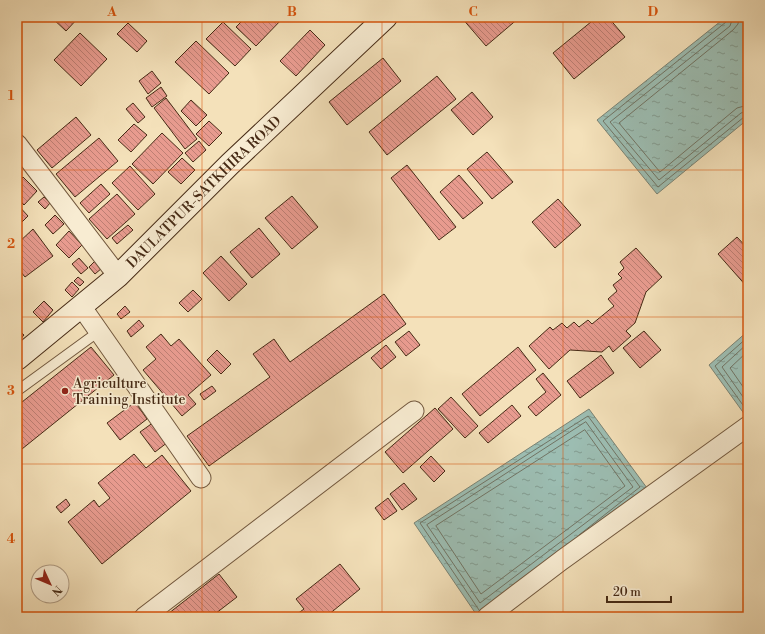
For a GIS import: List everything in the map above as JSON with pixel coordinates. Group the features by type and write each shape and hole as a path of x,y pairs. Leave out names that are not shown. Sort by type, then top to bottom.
{"main road":[{"name":"DAULATPUR-SATKHIRA ROAD","path":"17,359 118,276 230,164 386,17"}],"street":[{"path":"17,144 118,276"},
{"path":"81,306 201,478"},
{"path":"144,617 414,411"},
{"path":"487,617 568,555 748,426"}],"lane":[{"path":"17,391 98,332"}],"water":[{"path":"726,17 748,17 748,119 657,194 597,120"},
{"path":"748,331 748,412 745,415 709,365"},
{"path":"589,409 647,488 478,617 414,523"}],"building":[{"path":"51,17 79,17 66,31"},
{"path":"246,17 284,17 256,46 236,27"},
{"path":"461,17 520,17 486,46"},
{"path":"597,17 608,17 625,37 574,79 553,53"},
{"path":"223,22 251,49 235,66 206,39"},
{"path":"128,23 147,41 137,52 117,34"},
{"path":"310,30 325,45 296,76 280,61"},
{"path":"80,33 107,59 81,86 54,60"},
{"path":"196,41 229,73 209,94 175,62"},
{"path":"383,58 401,81 347,125 329,102"},
{"path":"152,71 161,83 148,94 139,81"},
{"path":"437,76 456,99 387,155 369,132"},
{"path":"161,87 167,96 152,107 146,98"},
{"path":"472,92 493,117 473,135 451,110"},
{"path":"166,98 197,139 185,149 154,108"},
{"path":"191,100 207,115 196,126 181,111"},
{"path":"133,103 145,117 138,123 126,109"},
{"path":"76,117 91,135 52,168 37,150"},
{"path":"209,121 222,133 209,146 196,134"},
{"path":"134,124 147,135 131,152 118,140"},
{"path":"162,133 183,153 153,184 132,164"},
{"path":"99,138 118,161 75,197 56,174"},
{"path":"199,141 206,150 193,162 185,153"},
{"path":"487,152 513,182 492,199 467,169"},
{"path":"182,158 195,170 181,184 168,172"},
{"path":"407,165 456,227 439,240 391,178"},
{"path":"130,166 155,194 138,210 112,183"},
{"path":"459,175 483,203 463,219 440,192"},
{"path":"23,177 37,191 24,205 17,198 17,183"},
{"path":"101,184 110,194 89,213 80,203"},
{"path":"117,194 135,214 107,239 89,219"},
{"path":"292,196 318,227 292,249 265,218"},
{"path":"44,197 50,203 45,209 38,202"},
{"path":"558,199 581,225 555,248 532,222"},
{"path":"17,204 28,216 17,227"},
{"path":"55,215 64,224 53,234 45,225"},
{"path":"128,225 133,230 117,244 112,238"},
{"path":"259,228 280,254 252,278 230,252"},
{"path":"33,229 53,256 25,277 17,267 17,244"},
{"path":"69,231 82,245 69,258 56,245"},
{"path":"737,237 748,249 748,288 718,254"},
{"path":"636,248 662,277 646,292 635,323 626,331 631,336 613,352 609,346 602,352 570,350 549,369 529,346 550,327 553,330 562,323 567,328 574,322 579,327 588,320 592,324 614,306 608,299 617,291 613,285 622,278 618,274 624,268 620,262"},
{"path":"221,256 247,284 229,301 203,273"},
{"path":"79,258 88,268 81,274 72,264"},
{"path":"95,261 102,268 95,274 89,267"},
{"path":"78,277 84,282 80,286 74,281"},
{"path":"72,282 79,289 72,297 65,290"},
{"path":"193,290 202,299 188,312 179,303"},
{"path":"384,294 406,324 209,466 187,436 270,377 253,354 274,339 290,362"},
{"path":"44,301 53,310 43,322 33,312"},
{"path":"125,306 130,312 121,319 117,314"},
{"path":"139,320 144,326 131,337 127,331"},
{"path":"17,329 24,335 17,343"},
{"path":"409,331 420,345 406,356 395,342"},
{"path":"644,331 661,350 640,368 623,348"},
{"path":"161,334 171,346 179,339 211,375 188,395 196,404 182,416 143,370 156,359 146,347"},
{"path":"386,345 396,357 381,369 371,358"},
{"name":"Agriculture Training Institute","path":"91,347 114,375 17,453 17,406"},
{"path":"518,347 536,370 480,416 462,394"},
{"path":"217,350 231,364 221,374 207,360"},
{"path":"601,355 614,373 580,398 567,381"},
{"path":"543,373 561,395 536,416 528,407 546,392 536,379"},
{"path":"212,386 216,391 204,400 200,394"},
{"path":"451,397 478,426 465,438 438,409"},
{"path":"135,402 147,419 120,440 107,423"},
{"path":"512,405 521,416 488,443 479,433"},
{"path":"435,408 453,429 403,473 385,452"},
{"path":"154,422 168,442 155,452 140,432"},
{"path":"134,454 146,468 162,455 191,491 102,564 68,522 94,500 99,507 110,498 98,483"},
{"path":"431,456 445,471 434,482 420,467"},
{"path":"404,483 417,499 402,510 390,494"},
{"path":"388,498 397,511 384,520 375,508"},
{"path":"66,499 70,505 61,513 56,507"},
{"path":"340,564 360,589 328,615 329,617 293,617 304,609 296,599"},
{"path":"219,574 237,597 211,617 164,617"}],"place":[{"name":"Agriculture Training Institute","path":"65,391"}]}
